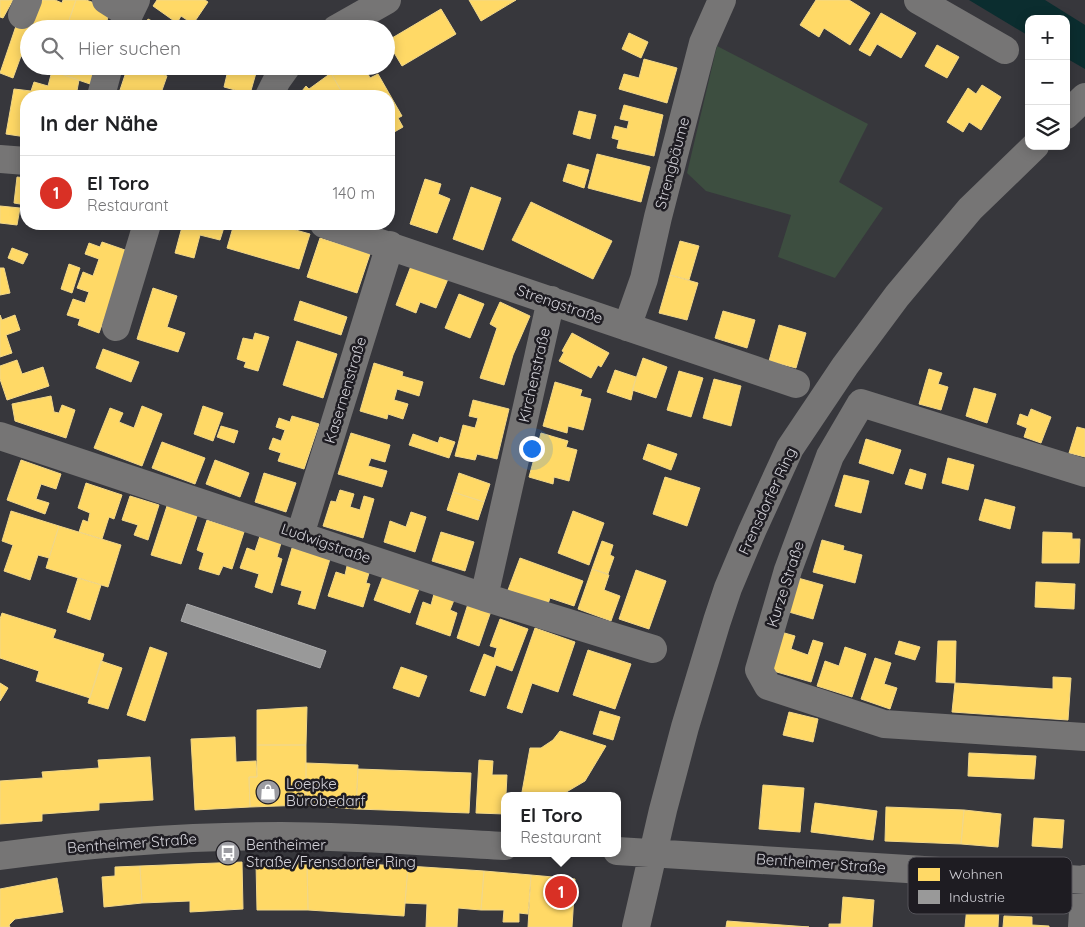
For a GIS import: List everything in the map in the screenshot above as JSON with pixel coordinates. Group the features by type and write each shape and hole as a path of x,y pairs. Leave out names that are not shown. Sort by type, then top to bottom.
{"street":[{"path":"352,20 386,0"},
{"name":"Strengbäume","path":"627,327 644,279 703,43 722,0"},
{"path":"918,0 1005,50"},
{"path":"103,90 107,75"},
{"path":"272,90 281,75"},
{"name":"Frensdorfer Ring","path":"636,927 652,853 685,727 717,621 728,588 752,531 790,448 845,366 897,296 970,209 1030,150"},
{"path":"0,159 20,161"},
{"path":"116,326 145,230"},
{"name":"Strengstraße","path":"343,230 796,384"},
{"name":"Kasernenstraße","path":"300,535 390,245"},
{"name":"Kirchenstraße","path":"484,597 551,300"},
{"name":"Kurze Straße","path":"1085,473 861,403 830,456 788,570 759,670 768,686 884,724 1085,737"},
{"name":"Ludwigstraße","path":"0,436 484,597 653,649"},
{"name":"Bentheimer Straße","path":"0,856 42,850 155,840 229,836 338,837 501,846"},
{"name":"Bentheimer Straße","path":"621,851 908,868"},
{"name":"Bentheimer Straße","path":"1072,878 1085,879"},
{"path":"1082,927 1085,879"}],"green space":[{"path":"717,46 868,124 839,182 883,208 835,278 778,257 791,215 706,191 687,173"}],"water":[{"path":"969,0 1045,0 1069,15 1025,15 1025,34"},
{"path":"1070,16 1085,25 1085,69 1070,60"}],"building: Wohnen":[{"path":"0,0 13,0 3,18 0,17"},
{"path":"38,0 55,0 62,3 63,0 76,0 69,20 31,20"},
{"path":"76,0 86,0 111,9 107,20 69,20"},
{"path":"157,0 205,0 208,2 196,20 187,20 181,16 179,20 173,20 153,6"},
{"path":"469,0 516,0 481,21"},
{"path":"816,0 849,0 870,13 850,45 824,28 819,37 800,25"},
{"path":"441,9 456,34 402,66 395,54 395,36"},
{"path":"881,13 916,33 901,58 877,44 870,56 859,50"},
{"path":"17,23 20,24 20,59 13,78 0,73"},
{"path":"629,33 648,42 641,58 622,49"},
{"path":"937,45 959,57 947,78 925,66"},
{"path":"644,59 677,68 667,103 619,89 624,74 639,78"},
{"path":"51,75 64,75 79,80 77,90 31,90 34,82 48,86"},
{"path":"64,75 93,75 90,84"},
{"path":"125,75 167,76 162,90 120,90"},
{"path":"227,75 255,75 251,90 235,90 224,87"},
{"path":"328,75 332,75 341,90 303,90 306,86 309,89"},
{"path":"332,75 368,75 370,78 379,75 387,90 341,90"},
{"path":"982,85 1001,97 981,130 969,122 963,132 947,122 968,88 976,94"},
{"path":"14,89 22,90 20,90 20,136 6,134"},
{"path":"395,104 402,116 398,118 403,127 395,132"},
{"path":"624,105 663,115 654,156 617,148 619,140 612,138 615,126 627,129 629,121 620,119"},
{"path":"579,111 596,115 590,139 573,134"},
{"path":"597,154 650,167 641,202 588,188"},
{"path":"568,164 589,170 584,188 563,181"},
{"path":"17,177 20,177 20,204 14,203"},
{"path":"425,179 441,184 438,194 450,199 437,233 410,224"},
{"path":"471,187 501,198 483,250 453,239"},
{"path":"531,202 612,241 593,279 512,240"},
{"path":"0,206 20,208 17,225 0,223"},
{"path":"181,230 223,230 220,240 200,235 194,258 175,253"},
{"path":"232,230 296,230 310,234 299,269 227,248"},
{"path":"320,238 370,254 357,293 307,277"},
{"path":"680,241 699,246 689,280 670,275"},
{"path":"102,242 128,251 99,333 78,325 80,319 67,315 73,299 85,303 89,292 77,288 83,272 93,276 99,259 85,254 89,243 100,247"},
{"path":"12,248 28,254 23,264 8,258"},
{"path":"69,264 80,268 72,293 61,289"},
{"path":"411,266 448,279 436,308 420,302 416,313 396,305"},
{"path":"0,268 4,268 10,293 0,295"},
{"path":"670,275 698,283 687,320 659,313"},
{"path":"153,288 177,296 167,327 185,333 178,352 137,339"},
{"path":"459,294 484,304 470,338 445,328"},
{"path":"300,301 347,317 341,335 294,320"},
{"path":"500,302 530,316 513,355 504,385 480,378 497,328 490,324"},
{"path":"723,311 755,320 747,348 715,338"},
{"path":"0,315 2,320 15,315 20,330 6,335 12,353 0,357"},
{"path":"779,325 806,333 796,368 769,361"},
{"path":"255,333 269,337 258,371 244,367 246,362 237,359 243,338 253,340"},
{"path":"572,333 609,353 601,367 598,365 591,378 559,361"},
{"path":"297,341 337,354 323,398 283,385"},
{"path":"103,349 139,362 131,382 96,368"},
{"path":"643,358 667,367 656,398 632,390"},
{"path":"17,360 22,374 43,367 49,386 7,400 0,379 0,366"},
{"path":"374,363 403,372 402,376 423,382 419,396 397,389 394,400 408,404 403,419 388,414 387,419 360,411"},
{"path":"929,369 942,373 938,384 948,387 941,410 919,404"},
{"path":"615,370 636,377 631,400 607,392"},
{"path":"679,371 703,378 691,417 667,410"},
{"path":"714,379 741,386 731,426 703,418"},
{"path":"555,382 582,390 580,396 591,399 583,430 568,426 567,433 543,426"},
{"path":"974,388 996,394 987,423 966,416"},
{"path":"51,396 54,412 59,413 62,405 75,410 66,438 15,421 12,404"},
{"path":"473,400 509,409 497,459 477,454 475,460 455,456 463,425 475,428 478,418 469,416"},
{"path":"142,406 162,414 142,466 94,448 110,408 123,413 119,422 134,428"},
{"path":"203,406 223,413 213,441 194,434"},
{"path":"1031,409 1051,417 1041,443 1024,437 1027,428 1017,424 1020,414 1028,417"},
{"path":"292,416 319,424 304,469 278,461 281,453 269,449 273,438 281,441 285,430 276,427 279,418 290,422"},
{"path":"221,426 238,431 234,443 217,437"},
{"path":"1077,427 1085,429 1085,457 1069,453"},
{"path":"351,433 390,445 385,462 371,458 368,466 387,471 382,487 338,474"},
{"path":"541,433 568,441 566,447 577,450 569,481 554,477 553,484 529,477"},
{"path":"413,434 438,443 440,437 455,442 449,458 409,445"},
{"path":"866,439 901,450 893,474 859,463"},
{"path":"162,442 205,458 195,484 152,468"},
{"path":"648,444 677,454 671,470 643,459"},
{"path":"948,458 974,465 968,490 942,483"},
{"path":"21,460 61,474 56,489 41,484 36,499 49,503 45,514 7,500"},
{"path":"215,460 249,473 240,497 206,484"},
{"path":"910,469 926,474 922,489 905,484"},
{"path":"264,473 296,483 286,512 255,502"},
{"path":"459,473 490,484 484,502 453,492"},
{"path":"844,475 869,481 861,513 835,506"},
{"path":"665,477 700,488 687,526 653,514"},
{"path":"86,483 122,495 114,519 109,517 102,539 79,532 83,520 88,522 90,513 78,508"},
{"path":"340,490 354,494 350,507 360,510 364,496 374,499 363,538 323,526 331,501 336,502"},
{"path":"453,492 484,502 478,520 447,510"},
{"path":"130,496 159,505 148,540 134,535 138,525 122,520"},
{"path":"985,499 1015,507 1010,529 979,520"},
{"path":"167,506 197,516 181,564 151,555"},
{"path":"11,511 59,526 49,558 38,555 30,580 4,571 13,545 2,541"},
{"path":"573,511 604,523 589,565 558,553"},
{"path":"411,512 426,517 415,552 384,542 390,521 406,527"},
{"path":"207,520 244,532 232,569 223,566 219,575 199,569 204,553 197,550"},
{"path":"59,526 121,545 108,587 46,568"},
{"path":"441,532 474,542 465,571 432,561"},
{"path":"1043,532 1072,533 1072,539 1080,539 1079,563 1042,563"},
{"path":"260,536 281,543 277,557 282,559 272,593 255,587 259,574 240,568 247,548 255,551"},
{"path":"822,540 844,546 843,550 862,555 855,583 813,572"},
{"path":"602,541 613,545 610,555 614,557 608,574 592,569"},
{"path":"292,548 330,559 315,609 298,604 302,591 281,585"},
{"path":"520,558 583,581 574,606 550,598 548,604 508,590"},
{"path":"347,566 369,573 366,583 370,584 363,607 328,596 336,572 345,575"},
{"path":"592,569 609,575 604,590 620,596 611,621 578,609"},
{"path":"636,570 666,581 649,629 619,619"},
{"path":"383,576 419,589 410,613 374,600"},
{"path":"78,578 101,585 90,620 67,612"},
{"path":"798,578 823,585 813,619 789,612"},
{"path":"1036,582 1075,584 1074,609 1035,607"},
{"path":"434,594 454,600 450,610 457,613 450,636 416,624 423,602 431,605"},
{"path":"468,604 491,611 479,646 457,638"},
{"path":"2,613 56,630 53,638 104,654 90,698 36,681 39,671 0,658 0,619"},
{"path":"500,619 528,629 512,671 496,665 485,696 470,691 484,654 494,658 497,648 490,646"},
{"path":"535,628 575,642 558,692 532,683 522,713 507,708"},
{"path":"781,632 795,636 791,649 808,655 813,640 823,643 811,682 770,670"},
{"path":"899,641 920,647 915,660 895,654"},
{"path":"938,641 956,641 955,683 936,682"},
{"path":"150,647 167,653 145,721 127,715"},
{"path":"845,647 866,654 852,697 817,686 825,661 839,666"},
{"path":"588,650 631,664 615,709 573,695"},
{"path":"875,658 891,663 884,684 897,688 890,709 861,699"},
{"path":"101,661 122,668 108,709 88,703"},
{"path":"401,667 427,676 419,697 393,688"},
{"path":"1053,677 1071,678 1068,720 952,712 955,683 1053,689"},
{"path":"0,683 8,688 0,701"},
{"path":"307,707 306,745 257,745 257,710"},
{"path":"600,711 620,717 613,740 593,734"},
{"path":"789,712 818,719 813,742 783,735"},
{"path":"560,731 606,746 585,781 566,792 522,792 530,748 541,748 553,740"},
{"path":"235,737 236,762 256,761 257,777 249,777 250,807 195,810 191,739"},
{"path":"257,745 306,745 306,805 250,807 249,777 257,777"},
{"path":"969,753 1036,756 1034,779 968,776"},
{"path":"150,757 153,800 99,803 99,810 42,814 42,821 0,824 0,781 43,778 42,772 99,768 98,760"},
{"path":"479,760 493,761 492,775 507,775 506,792 501,792 501,814 476,813"},
{"path":"306,763 358,765 356,809 306,805"},
{"path":"358,769 471,773 469,813 356,809"},
{"path":"763,785 804,788 800,832 759,829"},
{"path":"815,803 877,811 873,840 811,832"},
{"path":"886,807 964,810 961,844 885,841"},
{"path":"964,810 1001,814 998,847 961,844"},
{"path":"1034,818 1064,820 1062,848 1032,846"},
{"path":"242,862 243,909 190,912 190,901 142,903 140,866"},
{"path":"307,862 308,910 257,910 256,863"},
{"path":"307,862 408,866 404,916 308,910"},
{"path":"140,866 142,903 104,907 102,877 115,876 115,867"},
{"path":"408,866 484,871 481,910 458,908 457,927 426,927 427,904 405,903"},
{"path":"484,871 531,875 528,914 519,913 519,922 503,922 504,910 481,910"},
{"path":"531,875 575,879 572,927 528,927"},
{"path":"57,878 63,912 15,919 9,925 10,927 0,927 0,889"},
{"path":"843,897 874,900 872,927 829,927 829,924 841,924"},
{"path":"966,914 999,914 998,927 965,927"},
{"path":"1004,916 1032,917 1032,925 1049,927 1003,927"},
{"path":"727,921 809,927 726,927"}],"building: Industrie":[{"path":"187,604 326,651 320,668 181,621"}],"place":[{"name":"Loepke Bürobedarf","path":"268,792"},
{"name":"Bentheimer Straße/Frensdorfer Ring","path":"228,853"},
{"name":"El Toro","path":"561,892"}]}
